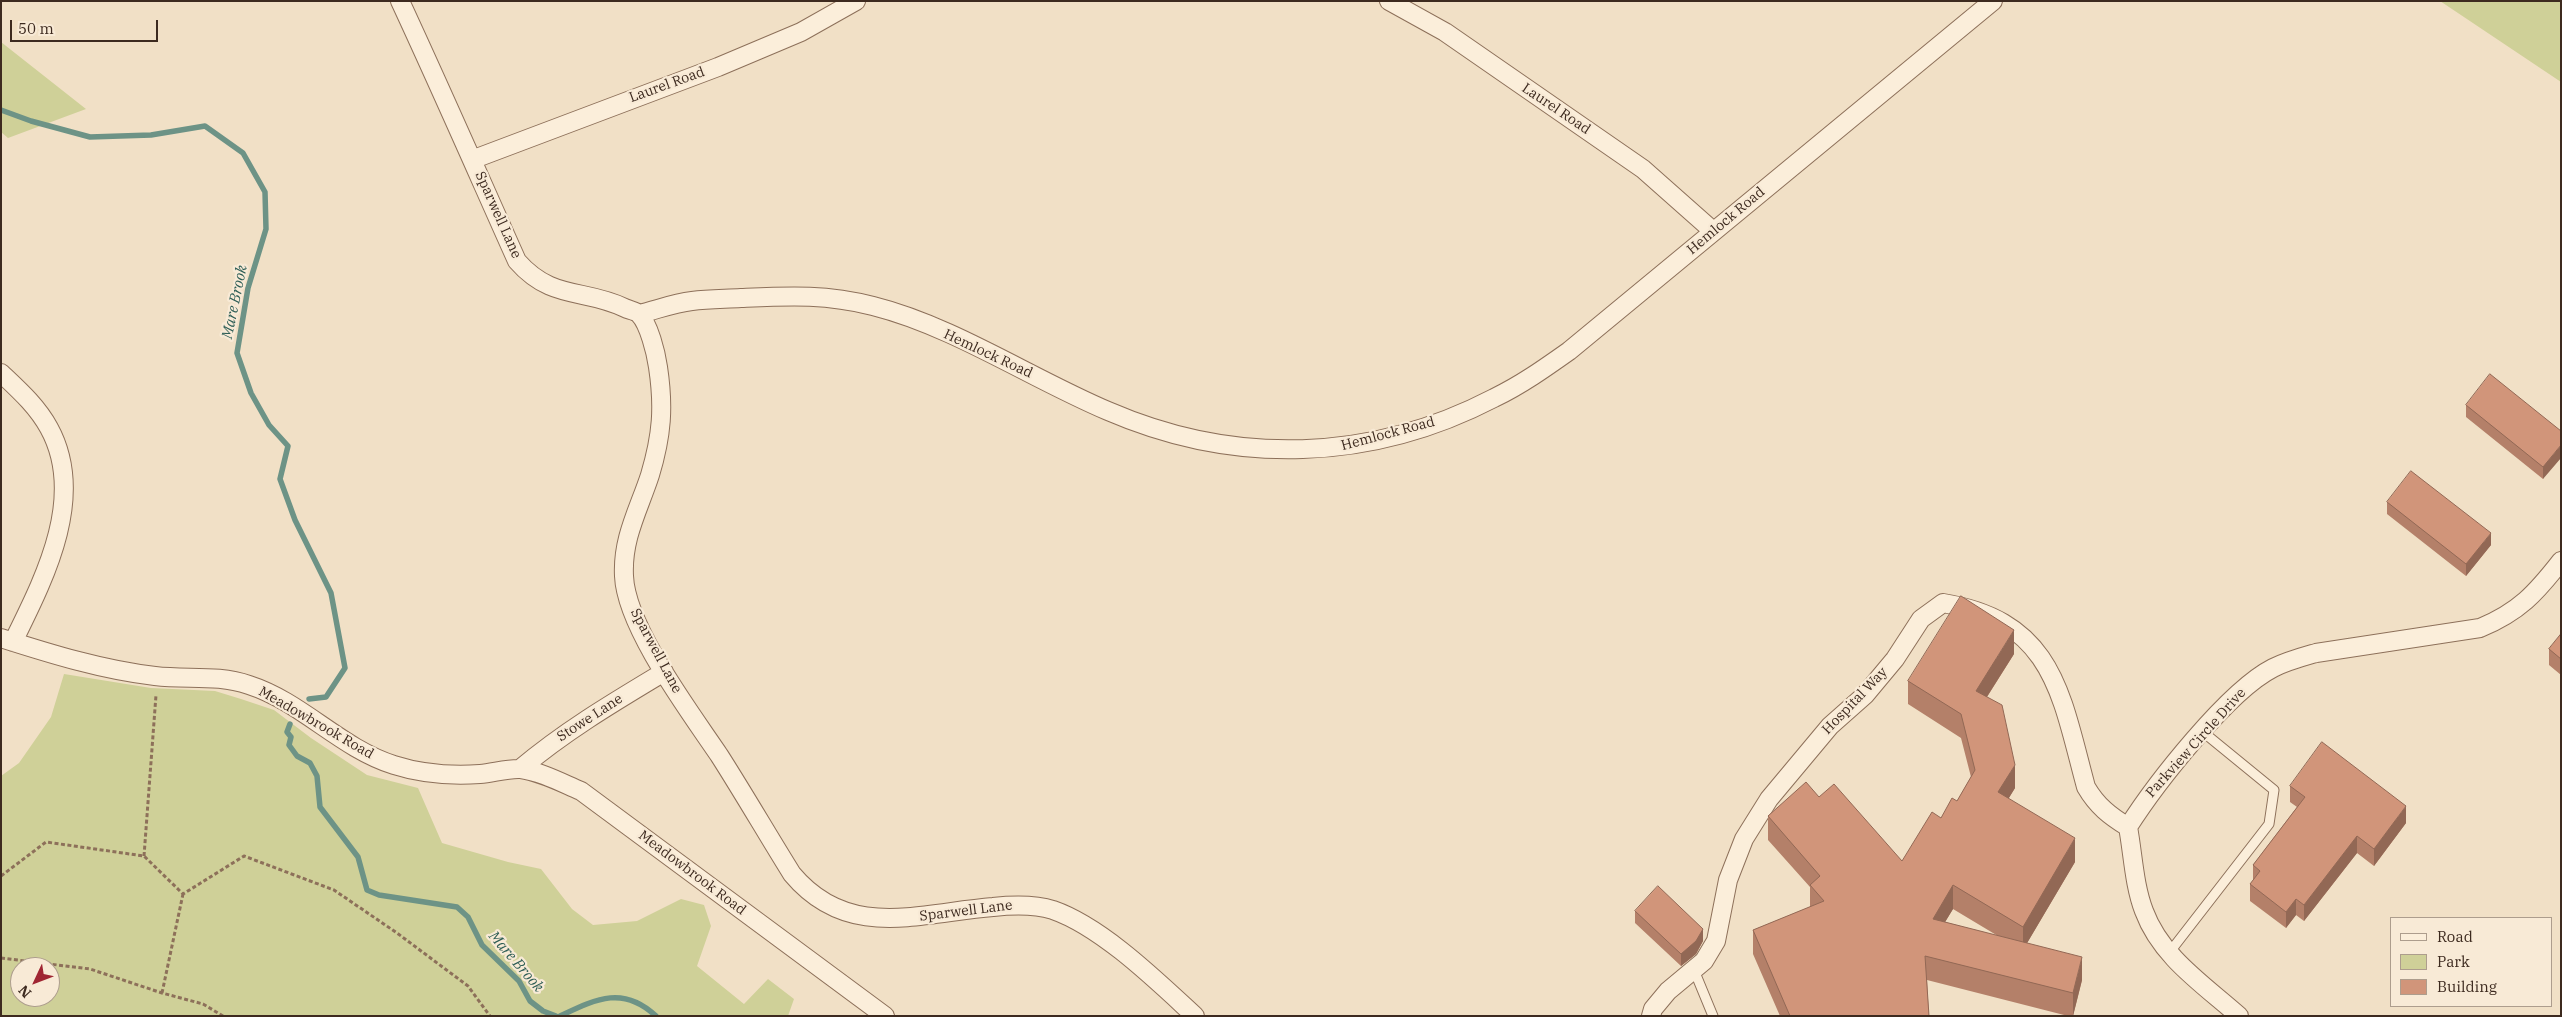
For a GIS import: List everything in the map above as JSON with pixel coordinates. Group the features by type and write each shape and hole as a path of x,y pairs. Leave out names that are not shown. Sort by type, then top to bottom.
{"street":[{"name":"Sparwell Lane","path":"400,1 460,134 474,159 517,261 529,275 546,285 563,292 615,303 639,314 656,348 663,400 662,418 649,476 627,537 624,579 635,616 664,672 792,874 804,888 818,899 852,914 891,920 1016,905 1052,910 1083,924 1110,944 1195,1016"},
{"name":"Laurel Road","path":"474,159 718,67 801,32 856,1"},
{"name":"Laurel Road","path":"1389,1 1445,32 1643,169 1713,232"},
{"name":"Hemlock Road","path":"639,314 690,301 796,295 836,299 874,307 910,318 1107,411 1176,435 1251,448 1290,451 1330,449 1372,441 1414,430 1454,416 1508,390 1569,351 1993,1"},
{"path":"1,373 29,400 50,429 61,466 63,486 60,528 40,588 7,640"},
{"name":"Parkview Circle Drive","path":"2128,827 2155,787 2203,732 2252,682 2272,668 2316,653 2480,628 2500,620 2519,608 2536,592 2561,561"},
{"name":"Hospital Way","path":"1651,1016 1653,1009 1668,991 1704,961 1716,942 1728,880 1744,838 1760,812 1830,726 1865,695 1895,659 1921,619 1943,603 1964,607 1999,621 2028,642 2040,655 2058,687 2086,787 2094,800 2107,814 2128,827"},
{"name":"Meadowbrook Road","path":"7,640 110,670 157,677 214,677 249,685 273,696 359,751 394,765 442,776 520,769 552,778 581,791 885,1016"},
{"name":"Stowe Lane","path":"520,769 548,745 599,710 664,672"},
{"path":"2128,827 2143,910 2151,928 2168,953 2239,1016"}],"lane":[{"path":"2168,953 2269,824 2274,790 2203,732"},
{"path":"1694,970 1713,1016"}],"path":[{"path":"144,856 157,677"},
{"path":"1,876 46,842 144,856 183,894"},
{"path":"162,994 183,894 244,856 334,890 468,986 490,1016"},
{"path":"1,958 90,969 162,994 203,1004 223,1016"}],"green space":[{"path":"2440,1 2561,1 2561,82"},
{"path":"1,42 86,109 8,138 1,132"},
{"path":"64,674 151,688 215,691 274,710 311,738 367,775 418,788 442,843 508,862 541,869 572,909 593,925 637,921 681,899 704,905 711,926 697,966 744,1004 768,979 794,999 788,1016 1,1016 1,776 19,763 51,717"}],"building":[{"path":"2490,374 2561,431 2561,445 2543,467 2466,405"},
{"path":"2411,471 2491,533 2466,564 2387,502"},
{"path":"1961,596 2014,630 1976,691 2002,705 2015,765 1998,792 2075,838 2023,927 1953,885 1933,919 2082,957 2073,993 1925,956 1929,1016 1790,1016 1753,930 1824,901 1810,885 1820,876 1768,816 1806,782 1819,797 1834,784 1902,861 1932,812 1941,818 1952,798 1957,801 1975,770 1961,714 1908,681"},
{"path":"2561,634 2561,659 2549,649"},
{"path":"2322,742 2406,806 2374,849 2357,836 2304,905 2296,899 2286,912 2250,884 2260,871 2253,865 2305,797 2290,786"},
{"path":"1658,886 1703,929 1696,941 1681,954 1635,911"}],"waterway":[{"name":"Mare Brook","path":"1,110 31,121 90,137 151,135 205,126 243,153 265,192 266,229 248,288 237,353 251,393 269,425 288,446 280,479 295,520 331,593 345,668 326,697 309,699"},
{"name":"Mare Brook","path":"290,724 287,732 291,737 289,745 297,756 310,763 317,776 320,807 358,857 367,890 379,895 457,907 468,917 482,945 519,981 530,1001 543,1011 556,1016"},
{"name":"Mare Brook","path":"560,1016 586,1004 609,998 621,998 632,1001 644,1006 656,1016"}]}
